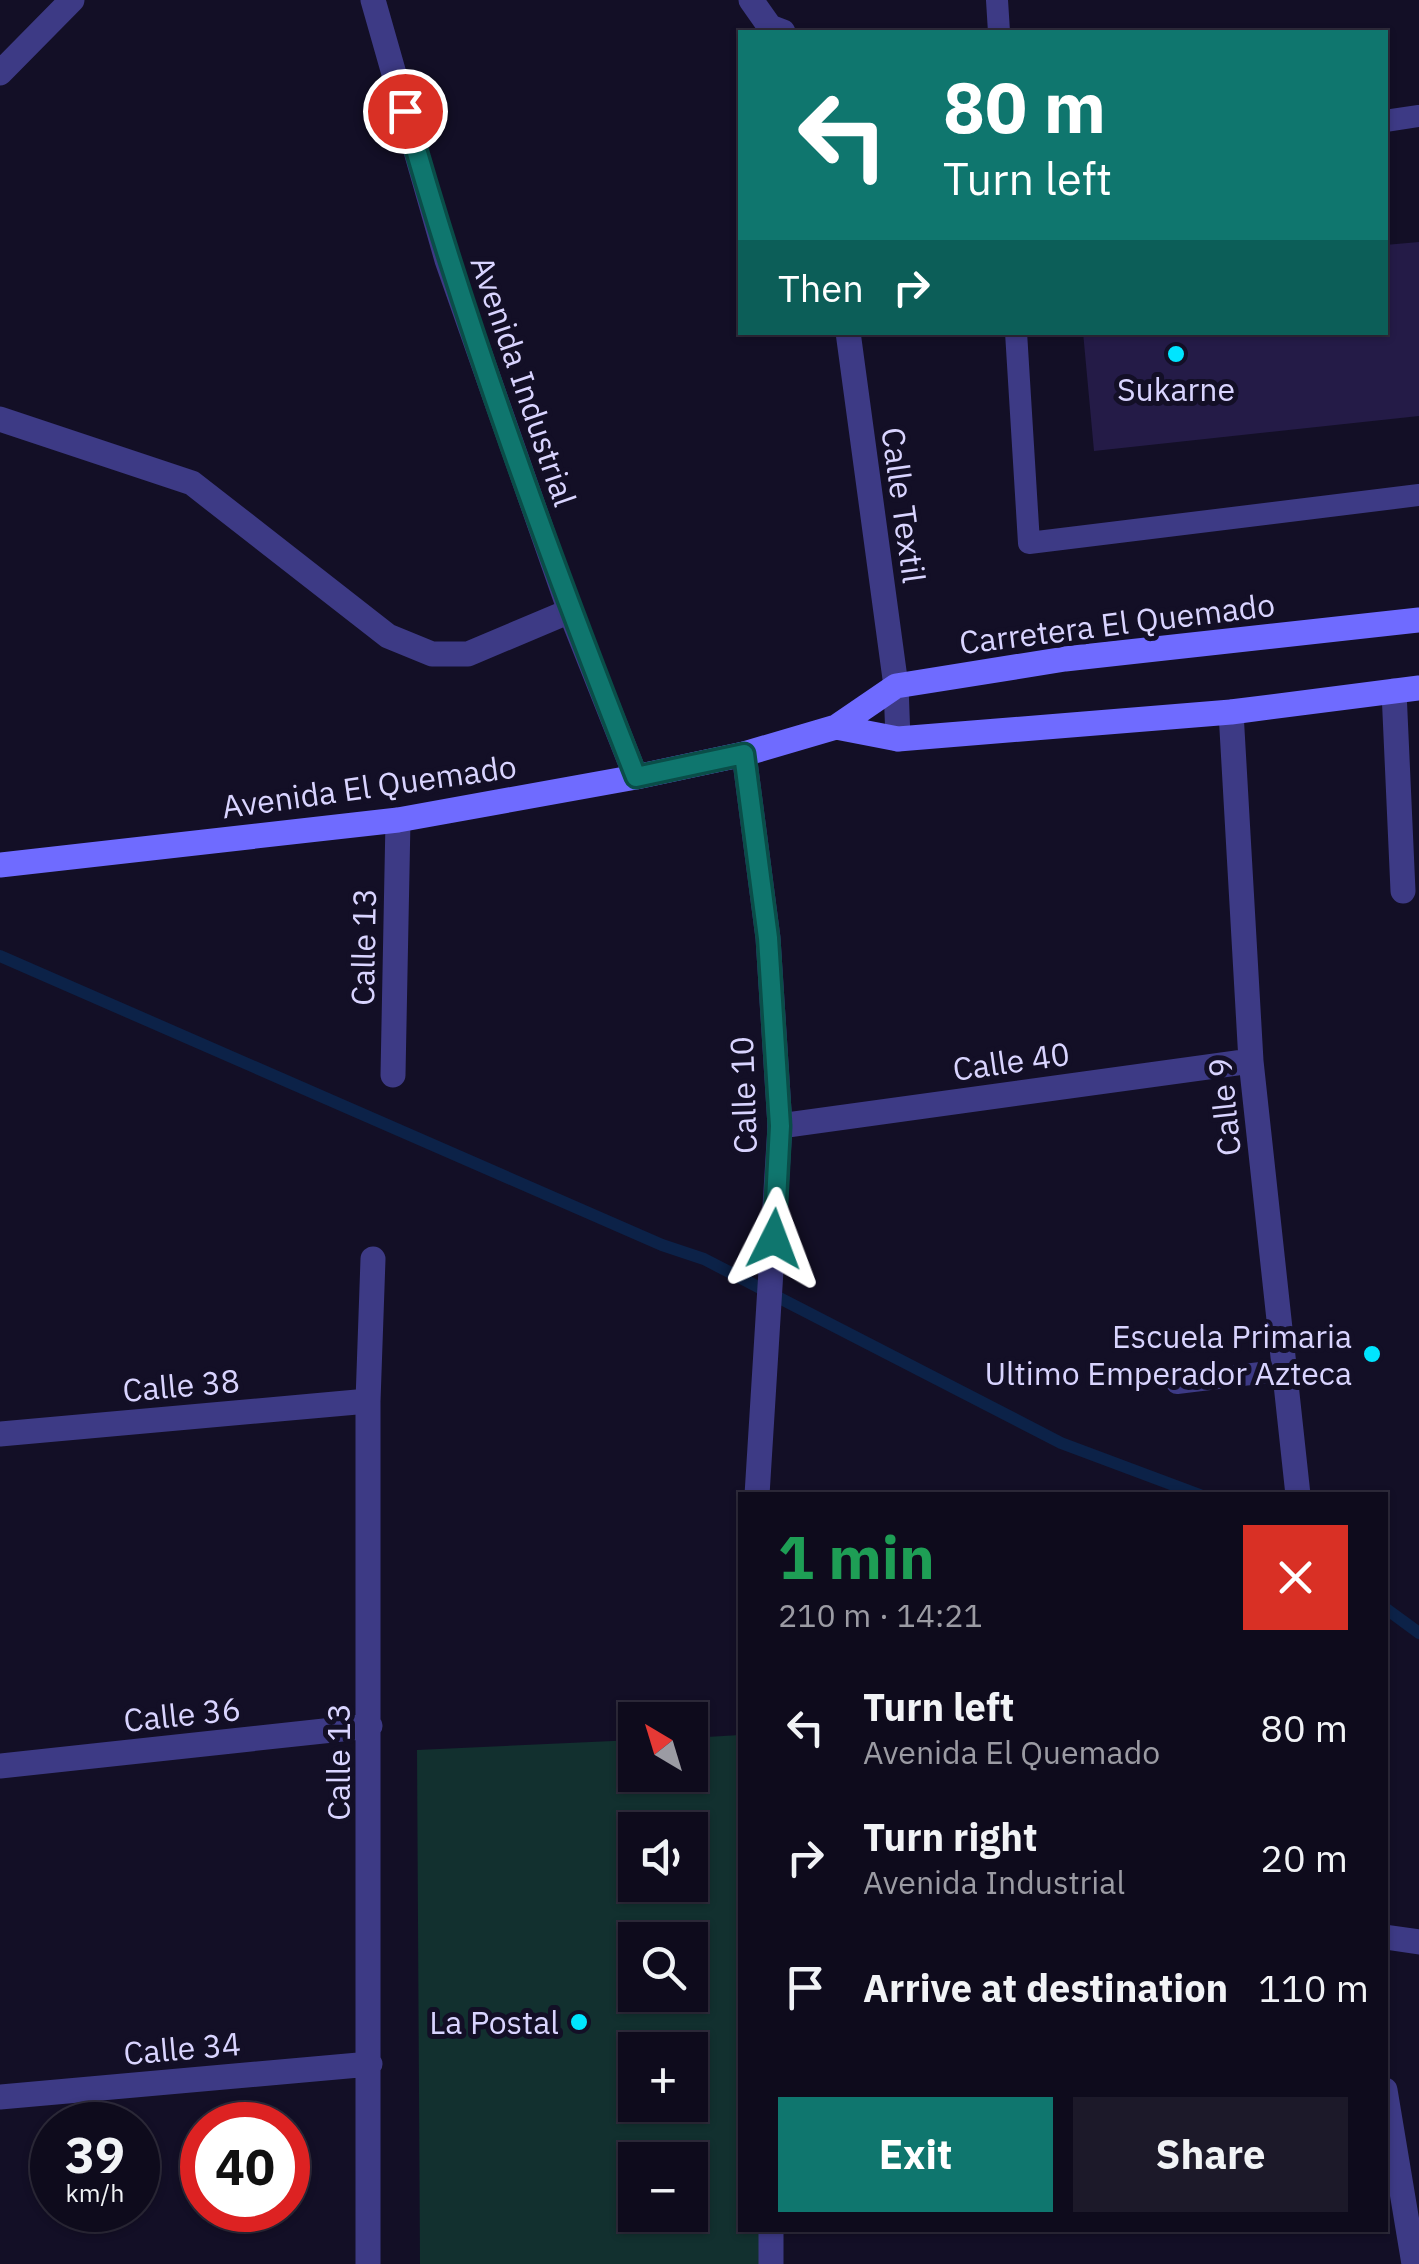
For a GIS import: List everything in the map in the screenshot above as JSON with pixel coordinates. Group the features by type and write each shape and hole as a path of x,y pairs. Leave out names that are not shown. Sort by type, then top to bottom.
{"main road":[{"name":"Carretera El Quemado","path":"744,754 836,727 896,686 1064,659 1419,620"},
{"name":"Carretera El Quemado","path":"836,727 898,739 1231,712 1406,690"},
{"name":"Avenida El Quemado","path":"0,865 398,820 744,754"}],"street":[{"path":"0,73 72,0"},
{"name":"Avenida Industrial","path":"373,0 447,260 570,610 636,777"},
{"path":"751,0 770,27 778,30"},
{"name":"Calle Textil","path":"848,335 896,686 898,739"},
{"path":"0,419 192,483 388,636 432,654 468,654 570,610"},
{"path":"1403,892 1406,690"},
{"name":"Calle 9","path":"1231,712 1251,1061 1298,1492"},
{"name":"Calle 10","path":"744,754 768,938 780,1126 756,1492"},
{"name":"Calle 13","path":"393,1075 398,820"},
{"name":"Calle 40","path":"780,1126 1251,1061"},
{"name":"Calle 13","path":"368,2264 368,1401 372,1259"},
{"name":"Calle 38","path":"0,1434 368,1401"},
{"name":"Calle 36","path":"0,1766 370,1726"},
{"path":"1388,1937 1419,1942"},
{"name":"Calle 34","path":"0,2097 370,2064"},
{"path":"1388,2112 1409,2263"},
{"path":"771,2232 771,2264"}],"lane":[{"path":"997,0 999,30"},
{"path":"1388,121 1419,116"},
{"path":"1016,335 1029,543 1419,495"},
{"path":"1177,1383 1284,1370"}],"green space":[{"name":"La Postal","path":"738,1735 738,2232 760,2232 762,2264 420,2264 417,1750 618,1741 618,1792 708,1792 708,1737"}],"building":[{"path":"1419,242 1419,416 1094,451 1083,335 1388,335 1388,245"}],"waterway":[{"path":"0,956 662,1245 704,1259 1061,1443 1192,1492"},
{"path":"1388,1610 1419,1633"}],"place":[{"name":"Sukarne","path":"1176,354"},
{"name":"Escuela Primaria Ultimo Emperador Azteca","path":"1372,1354"},
{"name":"La Postal","path":"579,2022"}],"route":[{"path":"405,111 447,260 570,610 636,777 744,754 768,938 780,1126 774,1239"}]}
